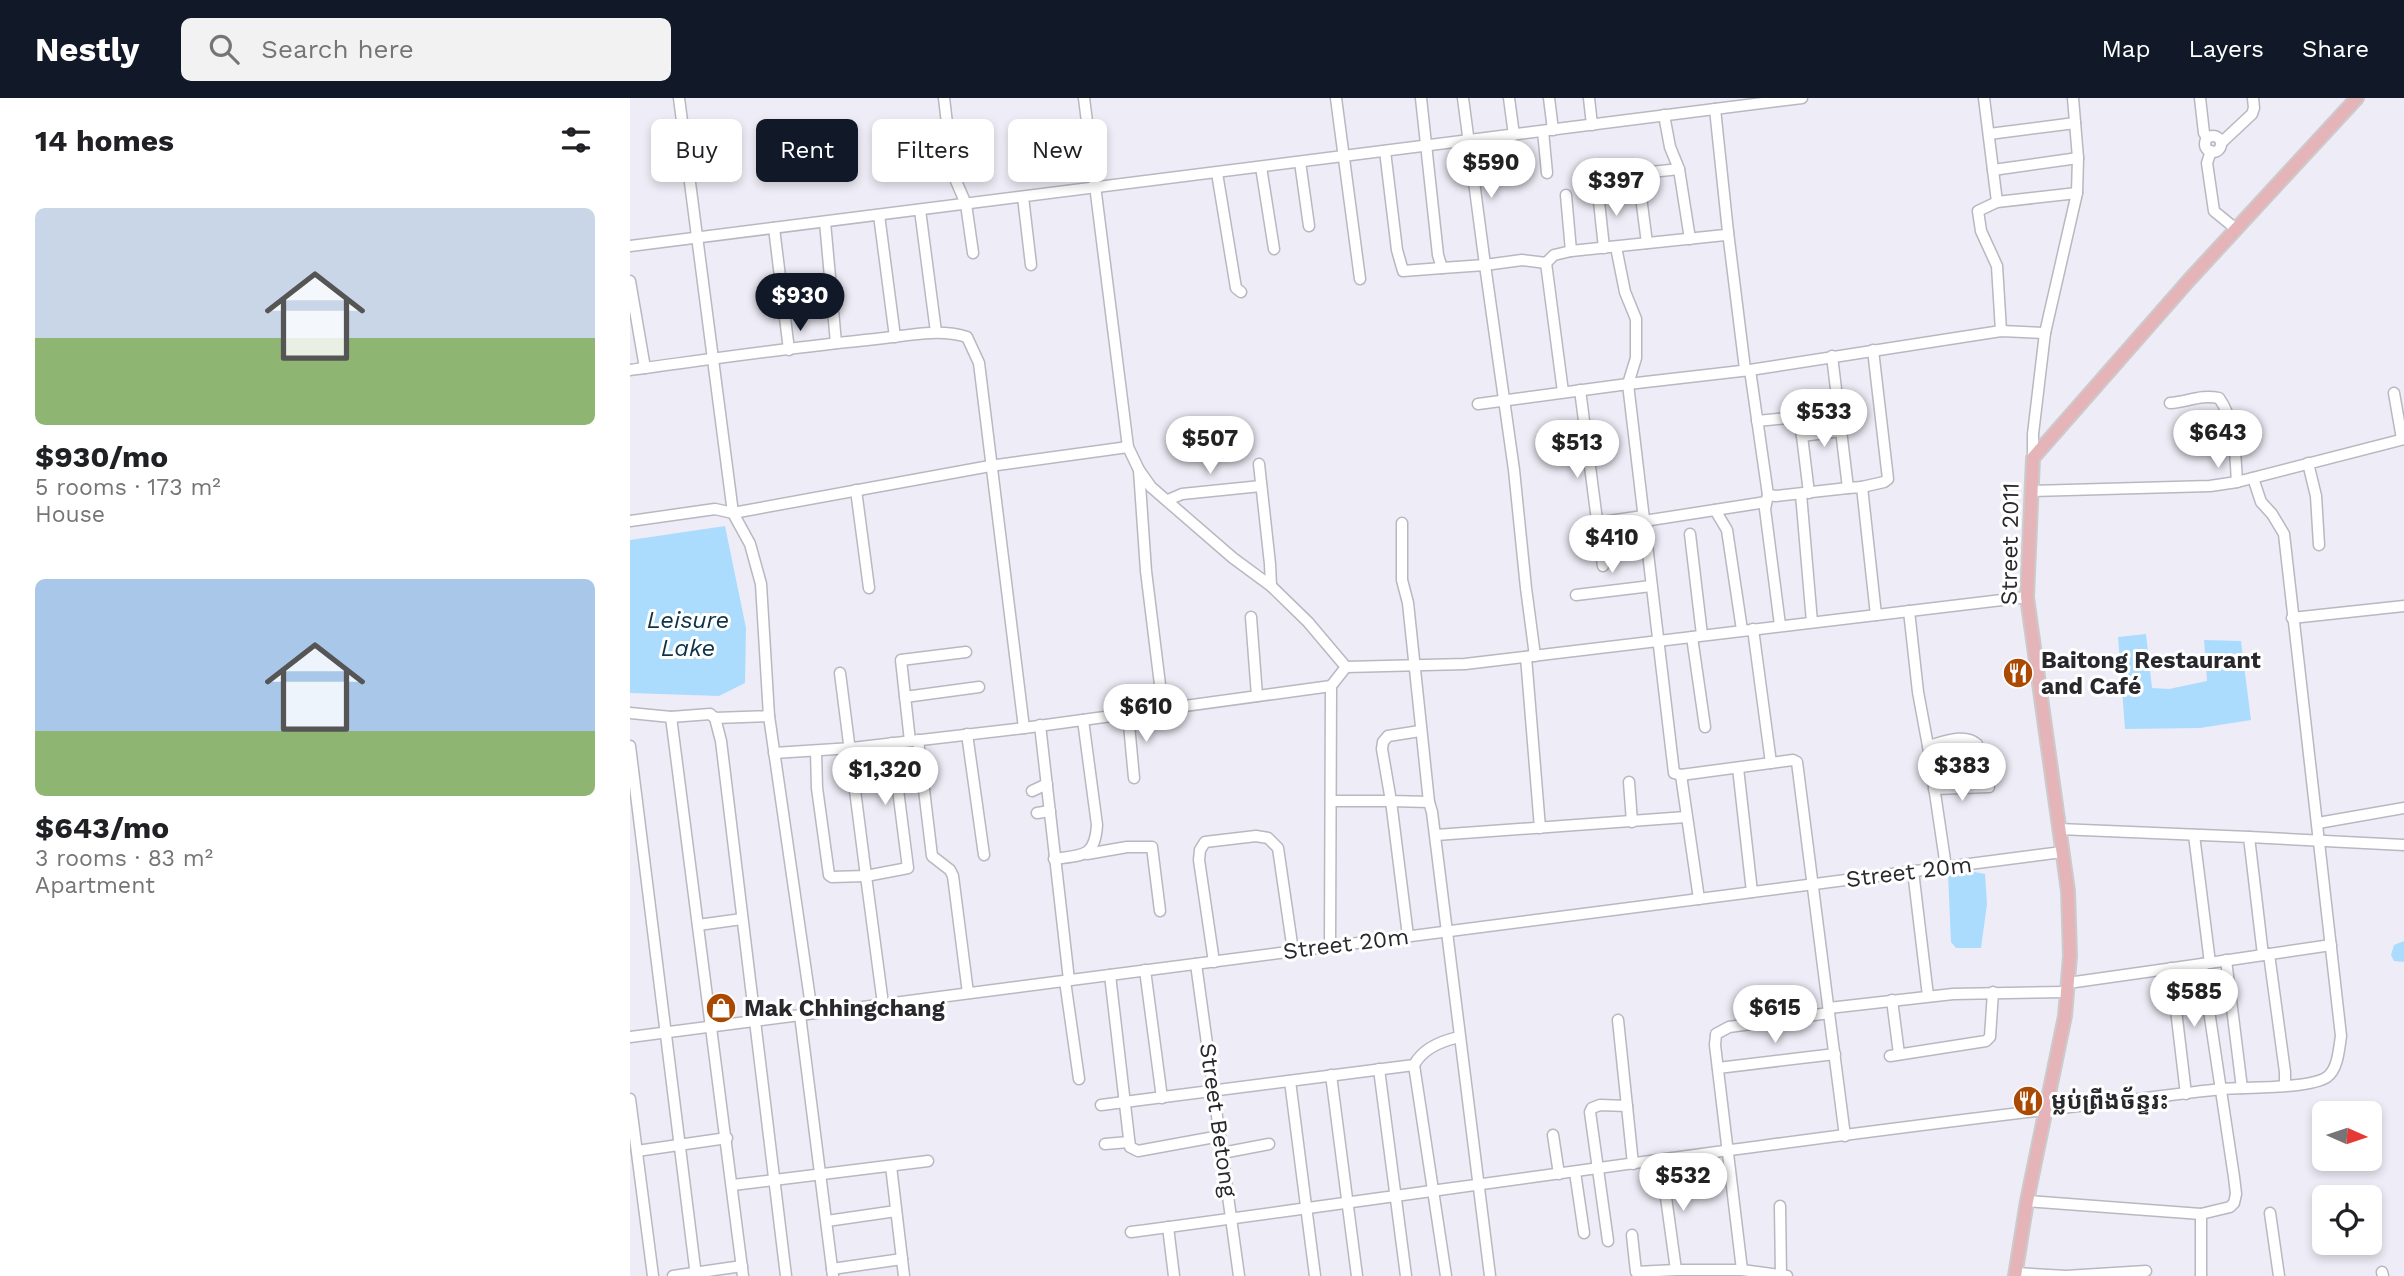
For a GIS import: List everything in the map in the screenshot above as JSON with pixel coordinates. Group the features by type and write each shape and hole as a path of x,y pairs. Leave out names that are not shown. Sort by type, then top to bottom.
{"main road":[{"name":"Street 2011","path":"2016,1275 2027,1201 2065,1016 2070,956 2068,891 2027,597 2033,458 2236,229 2357,98"}],"street":[{"path":"679,98 733,513 750,544 761,584 769,716 812,1013"},
{"path":"944,98 953,174 966,204 973,253"},
{"path":"1084,98 1128,447 1151,487 1233,558 1270,586 1308,622 1346,667 1413,667 1531,656 2027,597"},
{"path":"1336,98 1360,279"},
{"path":"1421,98 1438,255 1442,268"},
{"path":"1463,98 1514,470 1531,656 1540,828"},
{"path":"1509,98 1514,135"},
{"path":"1547,173 1549,98"},
{"path":"1589,98 1592,125"},
{"path":"630,246 1664,116 1719,105 1802,98"},
{"path":"1984,98 1997,202"},
{"path":"2033,458 2033,434 2045,333 2077,193 2078,158 2073,98"},
{"path":"2200,98 2207,138 2205,146 2211,151 2218,150 2221,143 2252,114 2253,98"},
{"path":"1719,105 1728,232 1747,370 1757,421 1780,625"},
{"path":"1664,116 1670,146 1679,169 1690,239"},
{"path":"1989,134 2075,123"},
{"path":"2207,138 2214,136 2219,138 2221,143"},
{"path":"1385,151 1397,250 1403,271 1522,260 1546,263"},
{"path":"2211,151 2207,163 2214,212 2236,229"},
{"path":"1993,170 2078,158"},
{"path":"1300,162 1309,226"},
{"path":"1261,167 1273,249"},
{"path":"1624,175 1679,169"},
{"path":"1217,173 1236,288 1241,292"},
{"path":"1638,174 1647,243"},
{"path":"1598,192 1604,248"},
{"path":"2001,331 1996,260 1984,240 1977,215 1979,210 1997,202 2077,193"},
{"path":"1566,195 1571,251"},
{"path":"1023,197 1031,265"},
{"path":"920,210 936,332"},
{"path":"879,215 895,337"},
{"path":"825,222 836,343"},
{"path":"774,228 789,350"},
{"path":"1546,263 1554,255 1571,251 1725,235 1728,232"},
{"path":"1616,247 1625,292 1636,319 1636,358 1628,384 1674,773 1681,775 1793,760 1798,766 1845,1136"},
{"path":"1546,263 1563,392"},
{"path":"630,281 645,368"},
{"path":"630,370 936,332 950,331 967,337 977,357 1024,727"},
{"path":"1478,404 1747,370 2001,331 2045,333"},
{"path":"1582,525 1715,510 1771,496 1884,482 1888,479 1873,350"},
{"path":"1832,356 1849,488"},
{"path":"1580,390 1603,566"},
{"path":"2031,491 2210,486 2237,482 2403,439 2394,393"},
{"path":"2170,403 2205,396 2218,398 2225,407 2234,436 2237,482"},
{"path":"1757,421 1797,417 1802,436 1812,622"},
{"path":"1802,436 1841,431"},
{"path":"630,521 715,509 733,513 990,466 1128,447"},
{"path":"2308,463 2316,496 2319,545"},
{"path":"1259,464 1270,586"},
{"path":"1139,470 1146,571 1163,709"},
{"path":"1131,1232 2045,1110 2221,1089 2309,1083 2323,1079 2331,1073 2337,1059 2341,1036 2318,823 2284,534 2261,502 2253,478"},
{"path":"1168,500 1182,494 1261,486"},
{"path":"1862,486 1876,615"},
{"path":"856,490 869,588"},
{"path":"1715,510 1727,530 1742,630"},
{"path":"1402,523 1402,580 1408,603 1420,731 1436,835 1490,1276"},
{"path":"1690,534 1705,727"},
{"path":"1576,594 1651,586"},
{"path":"2292,618 2404,606"},
{"path":"1909,611 1918,692 1946,867"},
{"path":"1251,617 1257,696"},
{"path":"1753,629 1771,763"},
{"path":"967,652 901,660 932,856 950,870 953,876 968,993"},
{"path":"1331,946 1331,686 1346,667"},
{"path":"840,673 852,748 883,1004"},
{"path":"775,753 852,748 1331,686"},
{"path":"905,697 979,687"},
{"path":"630,713 671,717 710,714 715,718 721,741 786,1276"},
{"path":"1128,713 1133,778"},
{"path":"715,718 769,716"},
{"path":"671,717 743,1271 673,1276"},
{"path":"1083,720 1097,825 1092,849 1083,855"},
{"path":"1040,725 1079,1079"},
{"path":"1408,936 1382,749 1388,736 1420,731"},
{"path":"967,734 984,855"},
{"path":"1928,746 1965,738 1978,744"},
{"path":"816,751 817,788 829,875 866,876 908,867 892,743"},
{"path":"630,746 632,779 696,1274"},
{"path":"1738,768 1752,892"},
{"path":"1681,775 1699,899"},
{"path":"1629,782 1632,821"},
{"path":"1032,791 1047,784"},
{"path":"1934,789 1989,787"},
{"path":"1331,800 1429,802"},
{"path":"2318,823 2404,808"},
{"path":"1037,813 1050,811"},
{"path":"1436,835 1686,817"},
{"path":"2059,829 2404,845"},
{"path":"2027,1201 2201,1214 2230,1207 2234,1203 2236,1194 2206,963 2194,835"},
{"path":"1214,961 1199,860 1200,850 1205,842 1256,836 1268,838 1278,848 1293,951"},
{"path":"2249,837 2285,1085"},
{"path":"1054,859 1127,847 1152,848 1160,911"},
{"name":"Street 20m","path":"630,1037 2062,852"},
{"path":"1913,871 1928,996"},
{"path":"698,925 742,919"},
{"path":"1742,1270 1726,1152 1716,1034 1730,1027 1892,1000 2067,987 2171,968 2331,945"},
{"path":"2226,960 2242,1088"},
{"name":"Street Betong","path":"1196,964 1239,1276"},
{"path":"2171,968 2186,1094"},
{"path":"1145,970 1161,1098"},
{"path":"1111,975 1130,1147 1138,1151 1220,1136"},
{"path":"1892,1000 1895,1055 1986,1041 1990,1037 1993,992"},
{"path":"800,1015 833,1273 902,1259"},
{"path":"1618,1020 1633,1164"},
{"path":"1446,1276 1414,1065 1418,1056 1427,1050 1459,1037"},
{"path":"1718,1068 1835,1054"},
{"path":"1101,1105 1414,1065"},
{"path":"1379,1069 1406,1276"},
{"path":"1331,1075 1357,1276"},
{"path":"1290,1081 1315,1276"},
{"path":"630,1099 653,1276"},
{"path":"1608,1241 1590,1116 1592,1108 1600,1105 1627,1106"},
{"path":"1553,1135 1559,1174"},
{"path":"638,1151 727,1138"},
{"path":"1105,1144 1129,1142"},
{"path":"1222,1153 1269,1144"},
{"path":"733,1185 928,1161"},
{"path":"1661,1161 1676,1270"},
{"path":"891,1166 904,1276"},
{"path":"1575,1172 1584,1233"},
{"path":"1780,1206 1781,1276"},
{"path":"827,1221 896,1211"},
{"path":"2270,1213 2279,1276"},
{"path":"2201,1214 2201,1276"},
{"path":"1168,1227 1174,1276"},
{"path":"1632,1235 1636,1274 1676,1270 1742,1270 1787,1276"},
{"path":"2016,1275 2066,1276 2146,1271"}],"water":[{"name":"Leisure Lake","path":"725,526 746,628 745,683 719,696 630,693 630,540"},
{"path":"2146,634 2152,688 2169,689 2207,681 2204,640 2241,641 2251,720 2200,728 2125,729 2118,637"},
{"path":"1960,869 1985,874 1987,904 1981,948 1956,948 1951,942 1948,874"},
{"path":"2404,941 2404,962 2394,961 2391,955 2394,945"}],"place":[{"name":"Baitong Restaurant and Café","path":"2018,673"},
{"name":"Mak Chhingchang","path":"721,1008"},
{"name":"ម្លប់ព្រីងច័ន្ទរះ","path":"2028,1101"}]}
